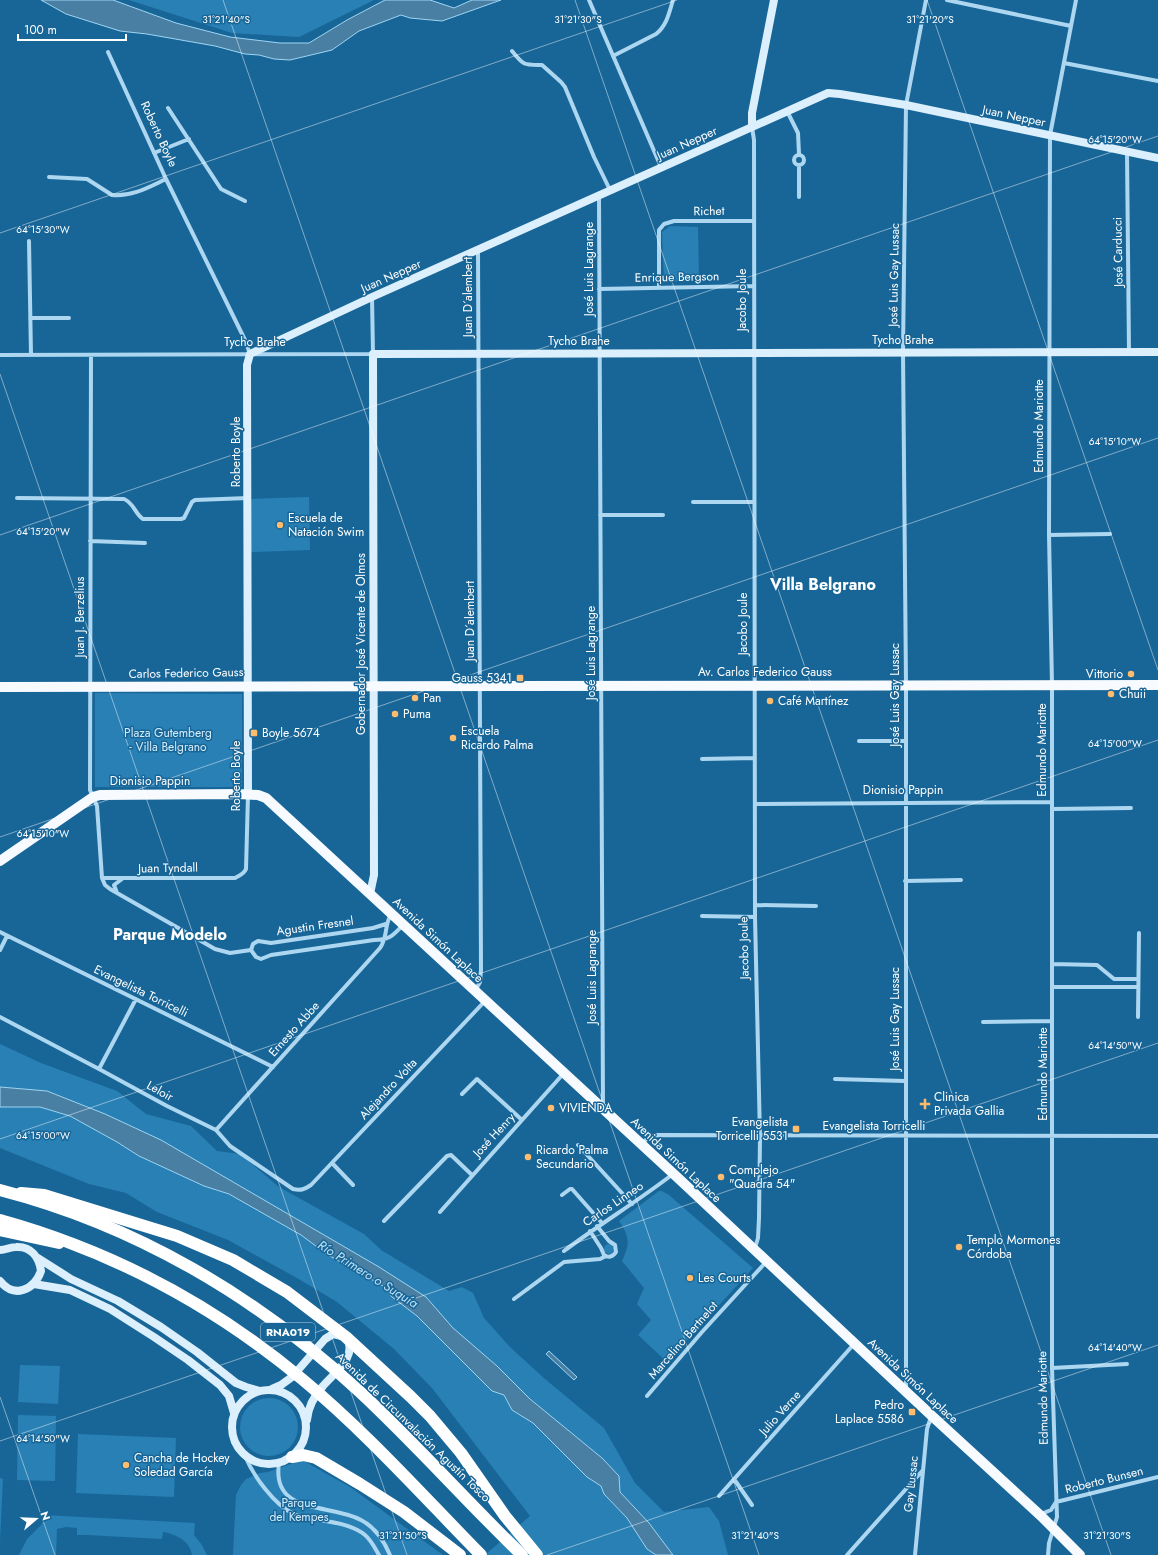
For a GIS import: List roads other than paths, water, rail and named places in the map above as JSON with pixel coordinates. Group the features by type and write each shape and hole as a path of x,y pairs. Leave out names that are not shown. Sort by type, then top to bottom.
{"highway":[{"path":"4,1191 44,1195 191,1241 245,1266 297,1300 346,1337 411,1397 448,1437 510,1522 537,1555"},
{"name":"Avenida de Circunvalación Agustín Tosco","path":"4,1191 70,1212 141,1241 198,1271 263,1313 308,1347 360,1392 522,1555"},
{"name":"RNA019","path":"0,1220 82,1246 132,1269 172,1289 268,1351 348,1420 481,1555"},
{"path":"0,1230 39,1239 82,1246"},
{"path":"292,1457 303,1455 316,1458 404,1512 460,1555"}],"main road":[{"name":"Jacobo Joule","path":"752,127 752,114 774,0"},
{"name":"Juan Nepper","path":"250,354 372,297 828,93 906,105 1158,158"},
{"name":"Tycho Brahe","path":"372,354 1158,352"},
{"name":"Roberto Boyle","path":"248,795 247,365 250,354"},
{"name":"Gobernador José Vicente de Olmos","path":"370,894 374,875 372,686 372,354"},
{"name":"Av. Carlos Federico Gauss","path":"372,686 1158,685"},
{"name":"Carlos Federico Gauss","path":"0,687 372,686"},
{"name":"Dionisio Pappin","path":"0,861 93,797 112,794 248,795"},
{"name":"Avenida Simón Laplace","path":"248,795 258,795 269,800 855,1343 1080,1555"},
{"path":"2,1252 14,1246 23,1247 32,1251 38,1258 71,1278 118,1301 161,1327 197,1352 236,1383 246,1388 264,1391 280,1391 286,1393 295,1399 302,1408 307,1422"},
{"path":"0,1281 8,1289 17,1291 26,1289 34,1284 41,1271 38,1258"},
{"path":"34,1284 70,1290 110,1309 154,1336 220,1385 229,1396 234,1413 232,1430 236,1446 245,1456 257,1463 279,1463 292,1457 297,1452 304,1442 308,1413 312,1402 322,1387 348,1358 350,1348 346,1337 333,1334 325,1339 292,1377 281,1385 248,1396 242,1401 234,1413"}],"street":[{"path":"589,0 661,168"},
{"path":"613,56 660,31 667,21 673,0"},
{"name":"José Luis Gay Lussac","path":"906,1392 906,685 903,352 906,105 926,0"},
{"path":"947,0 1071,26"},
{"name":"Edmundo Mariotte","path":"1048,1555 1053,1528 1057,1517 1052,1368 1052,685 1049,535 1050,135 1076,0"},
{"name":"Roberto Boyle","path":"108,52 166,179 245,340 250,354"},
{"path":"512,52 523,64 528,66 542,65 561,82 610,190"},
{"path":"1064,63 1158,80"},
{"path":"168,108 221,189 244,201"},
{"path":"787,111 798,133 799,154 794,158 795,163 799,165 799,197"},
{"name":"Jacobo Joule","path":"752,127 754,140 755,916 760,1137 758,1238 754,1250"},
{"path":"154,153 189,139"},
{"name":"José Carducci","path":"1127,152 1130,352"},
{"path":"48,177 87,179 112,195 140,191 166,179"},
{"name":"José Luis Lagrange","path":"599,195 602,1096 604,1110"},
{"name":"Richet","path":"658,287 659,230 664,224 674,221 754,220"},
{"path":"29,241 31,355"},
{"name":"Juan D´alembert","path":"475,991 480,982 481,970 478,250"},
{"name":"Enrique Bergson","path":"600,289 754,286"},
{"name":"Gobernador José Vicente de Olmos","path":"372,297 372,354"},
{"path":"30,318 69,318"},
{"name":"Tycho Brahe","path":"0,355 372,354"},
{"name":"Juan J. Berzelius","path":"91,355 90,790 98,806 102,878"},
{"path":"17,498 124,499 130,501 140,517 143,519 181,519 184,518 192,502 195,500 248,498"},
{"path":"693,502 754,502"},
{"path":"600,515 663,515"},
{"path":"1049,535 1110,534"},
{"path":"90,541 145,542"},
{"path":"859,741 906,741"},
{"path":"702,759 755,758"},
{"name":"Roberto Boyle","path":"235,878 245,872 246,868 248,795"},
{"name":"Dionisio Pappin","path":"755,804 1052,802"},
{"path":"1052,809 1131,808"},
{"name":"Juan Tyndall","path":"102,878 235,878"},
{"name":"Agustin Fresnel","path":"102,878 107,887 117,894 215,949 230,953 251,950"},
{"path":"117,894 114,885 122,879"},
{"path":"906,881 961,880"},
{"path":"755,905 816,906"},
{"path":"385,940 386,924 391,914"},
{"path":"702,916 755,916"},
{"name":"Agustin Fresnel","path":"251,950 253,944 258,941 271,943 373,928 386,924"},
{"name":"Ernesto Abbe","path":"216,1130 380,948 385,940 392,937 403,925"},
{"name":"Evangelista Torricelli","path":"0,932 273,1067"},
{"path":"1138,1017 1139,933"},
{"path":"0,950 7,936"},
{"name":"Agustin Fresnel","path":"251,950 256,957 261,959 271,955 374,940 385,940"},
{"path":"1052,964 1097,965 1114,980 1138,979"},
{"path":"1114,980 1114,987"},
{"path":"1052,987 1138,987"},
{"path":"100,1069 136,999"},
{"name":"Alejandro Volta","path":"304,1190 311,1185 485,1001"},
{"name":"Leloir","path":"0,1017 167,1106 216,1130 230,1146 293,1189 304,1190"},
{"path":"983,1022 1052,1021"},
{"name":"José Henry","path":"440,1212 564,1073"},
{"path":"462,1094 477,1079 522,1120"},
{"path":"835,1079 905,1081"},
{"name":"Evangelista Torricelli","path":"640,1144 648,1138 656,1136 1158,1136"},
{"path":"578,1145 632,1204"},
{"path":"384,1221 447,1156 451,1155 472,1175"},
{"path":"332,1163 353,1185"},
{"name":"Carlos Linneo","path":"564,1251 597,1226 632,1204 673,1174"},
{"path":"562,1195 570,1189 572,1190 602,1223"},
{"path":"514,1299 564,1262 600,1259 606,1256 613,1256 616,1252 614,1243 609,1242 597,1226"},
{"path":"590,1231 601,1248 602,1253 606,1256"},
{"name":"Marcelino Bertnelot","path":"647,1396 766,1261"},
{"name":"Julio Verne","path":"719,1496 855,1343"},
{"path":"1052,1368 1126,1364"},
{"name":"Gay Lussac","path":"914,1555 927,1428 932,1416"},
{"path":"245,1456 250,1469 281,1505 293,1513 359,1531 368,1538 379,1555"},
{"path":"279,1463 278,1474 280,1483 284,1492 291,1499 302,1504 350,1515 363,1521 379,1536 390,1555"},
{"path":"847,1555 923,1470"},
{"name":"Roberto Bunsen","path":"1056,1502 1158,1477"},
{"path":"734,1479 752,1505"},
{"path":"1036,1512 1045,1513 1050,1510 1056,1502"}],"water":[{"path":"41,0 113,0 176,23 230,37 280,43 309,43 347,20 385,0 430,0 454,8 472,0 501,0 442,21 410,18 401,15 359,31 332,50 290,60 274,59 259,55 245,54 215,46 147,34 120,31 66,14"},
{"name":"Río Primero o Suquía","path":"0,1087 47,1091 105,1114 161,1140 379,1267 426,1297 453,1328 497,1366 530,1399 602,1458 619,1476 620,1492 649,1523 673,1555 656,1555 647,1549 627,1518 604,1494 601,1486 587,1477 533,1423 512,1410 504,1395 492,1391 417,1316 392,1297 383,1286 328,1255 301,1235 229,1194 204,1186 139,1156 70,1116 40,1107 0,1107"},
{"path":"549,1351 577,1377 574,1380 546,1354"}],"place":[{"name":"Escuela de Natación Swim","path":"280,525"},
{"name":"Vittorio","path":"1131,674"},
{"name":"Gauss 5341","path":"520,678"},
{"name":"Chuii","path":"1111,694"},
{"name":"Pan","path":"415,698"},
{"name":"Café Martínez","path":"770,701"},
{"name":"Puma","path":"395,714"},
{"name":"Boyle 5674","path":"254,733"},
{"name":"Escuela Ricardo Palma","path":"453,738"},
{"name":"Clinica Privada Gallia","path":"925,1104"},
{"name":"VIVIENDA","path":"551,1108"},
{"name":"Evangelista Torricelli 5531","path":"796,1129"},
{"name":"Ricardo Palma Secundario","path":"528,1157"},
{"name":"Complejo \"Quadra 54\"","path":"721,1177"},
{"name":"Templo Mormones Córdoba","path":"959,1247"},
{"name":"Les Courts","path":"690,1278"},
{"name":"Pedro Laplace 5586","path":"912,1412"},
{"name":"Cancha de Hockey Soledad García","path":"126,1465"}],"district":[{"name":"Villa Belgrano","path":"823,584"},
{"name":"Parque Modelo","path":"170,934"}],"park label":[{"name":"Plaza Gutemberg - Villa Belgrano","path":"168,740"},
{"name":"Parque del Kempes","path":"299,1510"}]}
